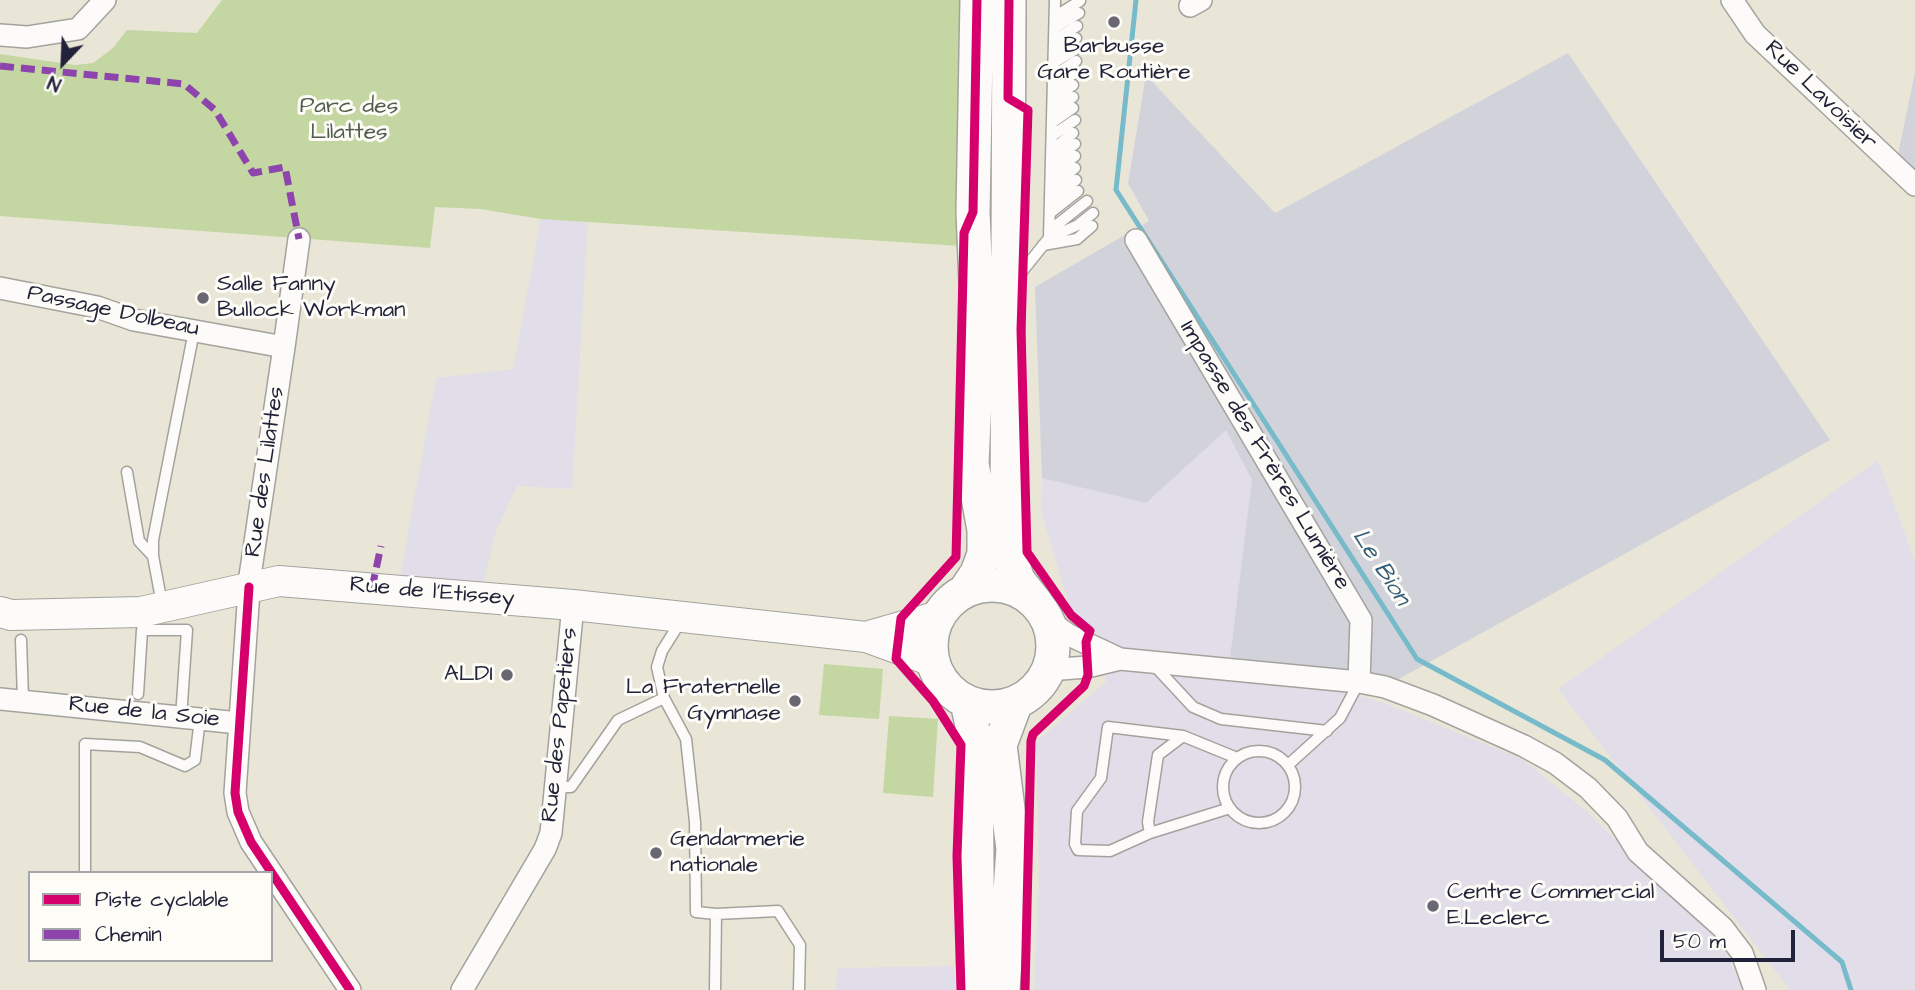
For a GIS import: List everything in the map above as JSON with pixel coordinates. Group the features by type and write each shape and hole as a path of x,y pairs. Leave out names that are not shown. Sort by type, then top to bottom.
{"main road":[{"path":"965,591 985,554 972,453 978,330 973,212 977,0"},
{"path":"1009,0 1009,553 1018,580 1041,611 1053,647 1048,670 1037,687 1016,702 992,707 967,702 942,682 932,661 930,644 939,616 947,603 965,591 990,585 1015,589 1041,611"},
{"path":"967,702 976,744 978,990"},
{"path":"1003,990 1013,849 1000,746 1016,702"}],"street":[{"path":"0,35 27,37 78,29 105,0"},
{"name":"Rue Lavoisier","path":"1732,0 1755,34 1915,185"},
{"path":"284,347 299,239"},
{"name":"Impasse des Frères Lumière","path":"1136,240 1361,620 1359,682"},
{"name":"Passage Dolbeau","path":"0,288 194,331 284,347"},
{"name":"Rue des Lilattes","path":"239,723 249,587 284,347"},
{"name":"Rue de l'Etissey","path":"0,612 11,615 149,616 279,580 573,605 866,637 932,661"},
{"name":"Rue des Papetiers","path":"462,990 545,849 551,833 573,605"},
{"path":"1041,611 1069,635 1120,659"},
{"name":"Rue de l'Etissey","path":"866,637 939,616"},
{"path":"1048,670 1087,667 1120,659 1359,682 1433,705 1555,763 1587,788 1616,818 1638,852 1660,875 1703,907 1723,928 1742,953 1757,987"},
{"name":"Rue de la Soie","path":"0,699 23,699 239,723 236,793 238,811 251,842 270,871"},
{"name":"Rue de la Soie","path":"273,875 350,990"}],"lane":[{"path":"1047,238 1057,20 1080,1"},
{"path":"1057,20 1079,13"},
{"path":"1057,20 1077,26"},
{"path":"1055,62 1076,43 1057,20"},
{"path":"1054,86 1075,67"},
{"path":"1054,86 1074,103"},
{"path":"1053,110 1074,103"},
{"path":"1053,122 1074,103"},
{"path":"1052,135 1074,103"},
{"path":"1052,150 1074,138 1052,163"},
{"path":"1051,182 1076,174"},
{"path":"1050,201 1076,174"},
{"path":"1050,213 1076,174"},
{"path":"1007,290 1047,238 1087,201"},
{"path":"1047,238 1078,225 1093,213"},
{"path":"1047,238 1077,239 1092,226"},
{"path":"138,694 149,616 153,540 194,331"},
{"path":"127,472 139,541 153,556"},
{"path":"85,871 85,744 140,747 185,766 195,760 190,719 187,630 149,616"},
{"path":"683,616 659,658 659,683 686,739 695,822 696,912 716,914 778,911 800,944 799,990"},
{"path":"22,639 23,699"},
{"path":"1151,662 1193,706 1221,719 1327,732"},
{"path":"1288,765 1327,732 1345,710 1359,682"},
{"path":"554,787 571,787 618,720 664,698"},
{"path":"1230,808 1150,834 1110,851 1078,850 1074,844 1077,811 1101,778 1108,726 1183,736 1237,758"},
{"path":"1150,834 1148,822 1158,755 1183,736"},
{"path":"1255,751 1273,753 1288,765 1295,782 1293,801 1281,816 1264,822 1245,820 1230,808 1223,791 1226,772 1237,758 1255,751"},
{"path":"715,990 716,914"}],"shaded area":[{"path":"1568,53 1830,440 1399,679 1230,657 1252,480 1226,430 1146,503 1042,478 1035,287 1149,221 1128,183 1146,75 1275,213"},
{"path":"1915,72 1915,185 1895,169"},
{"path":"541,219 588,222 572,489 517,486 496,531 483,585 400,577 436,378 513,369"},
{"path":"1226,429 1252,480 1230,657 1384,703 1522,759 1586,811 1722,944 1743,990 1034,990 1039,875 1036,742 1106,682 1100,637 1071,610 1041,512 1042,478 1146,503"},
{"path":"1878,460 1915,561 1915,990 1790,990 1558,689"},
{"path":"954,966 956,990 836,990 837,968"}],"green space":[{"name":"Parc des Lilattes","path":"222,0 960,0 960,246 541,219 480,209 435,207 430,248 0,216 0,54 75,65 93,63 113,48 127,30 197,33"},
{"path":"824,664 883,669 879,719 819,715"},
{"path":"889,716 938,719 933,797 883,793"}],"waterway":[{"name":"Le Bion","path":"1136,0 1116,190 1417,659 1605,760 1842,962 1851,990"}],"marked path":[{"path":"0,66 184,84 215,110 253,173 285,167 299,239"},
{"path":"372,588 381,546"}],"cycle path":[{"path":"961,990 957,856 961,745 933,701 896,659 901,618 956,557 964,233 973,212 977,0"},
{"path":"1009,0 1008,98 1028,110 1021,330 1027,552 1071,615 1090,631 1086,642 1088,675 1084,686 1033,734 1031,741 1025,990"},
{"path":"249,587 235,793 238,812 251,842 270,871"},
{"path":"273,875 350,990"}],"place":[{"name":"Barbusse Gare Routière","path":"1114,22"},
{"name":"Salle Fanny Bullock Workman","path":"203,298"},
{"name":"ALDI","path":"507,675"},
{"name":"La Fraternelle Gymnase","path":"795,701"},
{"name":"Gendarmerie nationale","path":"656,853"},
{"name":"Centre Commercial E.Leclerc","path":"1433,906"}]}
